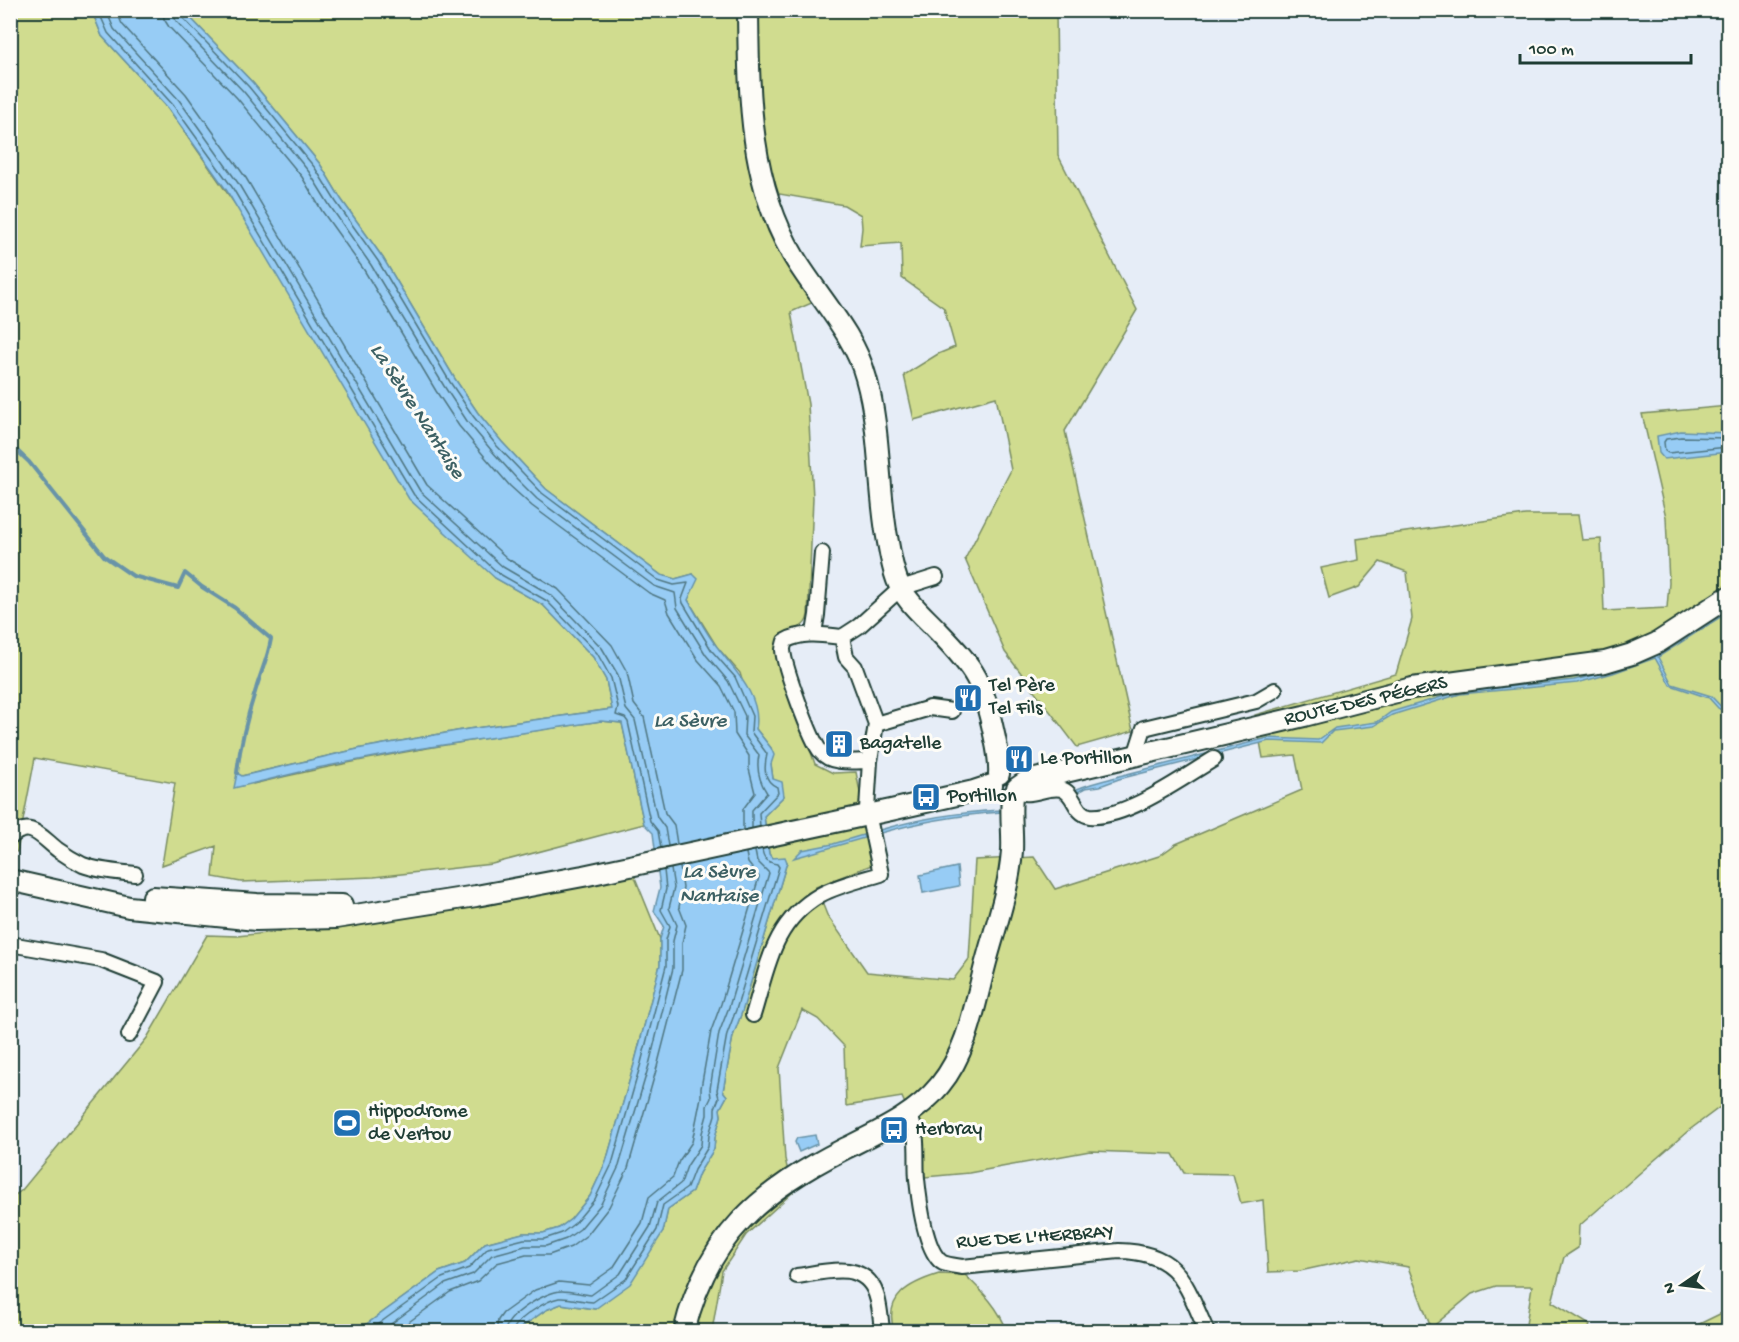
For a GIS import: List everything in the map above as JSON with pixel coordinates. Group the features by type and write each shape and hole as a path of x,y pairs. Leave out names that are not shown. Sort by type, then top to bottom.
{"street":[{"path":"684,1332 688,1312 703,1275 723,1240 759,1202 814,1164 908,1114 940,1085 954,1064 964,1040 1007,888 1012,849 1005,787 987,704 979,681 962,655 908,599 901,588 890,554 872,402 857,351 783,237 774,219 758,163 751,111 748,10"},
{"path":"814,633 822,552"},
{"path":"870,761 833,760 821,753 807,724 788,672 783,649 785,641 814,633 842,637 859,626 901,588 936,577"},
{"name":"ROUTE DES PÉGERS","path":"417,905 640,864 868,814 1005,787 1305,716 1412,687 1605,662 1657,643 1728,597"},
{"path":"753,1016 776,938 797,910 822,894 881,874 868,814 870,761 876,724 855,667 846,657 842,637"},
{"path":"1135,756 1144,728 1256,701 1275,690"},
{"path":"876,724 930,708 952,711"},
{"path":"1005,787 1022,794 1060,788 1066,791 1080,811 1089,816 1117,812 1143,801 1214,759"},
{"path":"10,838 23,829 33,830 59,851 83,865 135,874"},
{"path":"10,867 104,890 158,898 281,904 417,905"},
{"path":"10,880 129,907 256,920 336,918 417,905"},
{"path":"10,944 101,960 157,982 129,1035"},
{"name":"RUE DE L'HERBRAY","path":"908,1114 915,1133 917,1180 927,1238 934,1254 943,1263 962,1267 1119,1251 1140,1252 1169,1264 1180,1275 1207,1332"},
{"path":"797,1276 847,1270 856,1272 869,1283 876,1293 882,1332"}],"green space":[{"path":"11,11 92,11 102,36 168,108 495,578 543,605 593,657 606,680 612,709 468,729 362,748 241,776 237,774 253,784 383,756 470,741 601,721 622,723 644,824 492,864 374,877 241,882 213,877 216,846 162,865 175,783 35,758 17,852 11,851"},
{"path":"184,11 1056,11 1058,155 1137,310 1065,431 1133,731 1077,747 1005,652 965,559 1011,470 996,397 914,420 904,375 938,354 955,347 944,308 902,278 901,243 860,246 861,215 844,205 774,193 769,228 786,263 814,302 791,312 808,404 813,498 808,615 802,626 784,633 775,649 815,764 833,773 856,772 874,864 816,887 827,915 867,972 953,980 969,959 975,860 1034,857 1055,889 1159,856 1176,844 1302,790 1295,755 1263,758 1255,715 1396,674 1412,619 1407,572 1380,562 1359,587 1329,598 1321,568 1359,560 1357,539 1525,515 1578,515 1582,540 1601,539 1604,611 1667,608 1669,583 1666,517 1642,414 1728,406 1728,1101 1688,1131 1579,1226 1578,1248 1564,1257 1552,1302 1590,1325 1588,1331 1525,1331 1532,1286 1496,1286 1472,1294 1431,1328 1408,1267 1359,1258 1300,1271 1268,1272 1263,1200 1241,1204 1233,1174 1184,1173 1173,1154 1090,1151 969,1173 925,1177 919,1136 902,1097 846,1106 844,1046 818,1019 802,1010 779,1068 785,1159 793,1192 746,1235 722,1271 712,1331 516,1331 546,1310 561,1304 595,1309 663,1232 668,1209 692,1192 699,1173 714,1149 721,1116 720,1109 727,1096 723,1091 733,1036 787,862 772,858 769,854 764,816 784,796 773,779 771,748 756,729 740,673 717,647 688,600 693,574 675,579 661,575 546,489 502,442 478,413 455,379 383,258 341,199 320,164 253,83"},
{"name":"Hippodrome de Vertou","path":"634,875 660,939 660,965 606,1162 590,1196 571,1219 559,1228 543,1233 523,1233 485,1243 465,1263 439,1272 357,1331 11,1332 11,1198 22,1190 147,1038 207,935 237,936 365,923 489,905"},
{"path":"939,1274 965,1275 995,1308 1007,1331 894,1331 892,1309 896,1300 909,1287"},
{"path":"1728,1310 1728,1331 1685,1331"}],"water":[{"name":"La Sèvre","path":"92,11 184,11 253,83 320,164 341,199 383,258 455,379 478,413 502,442 546,489 661,575 675,579 693,574 698,579 688,600 710,637 746,686 755,706 756,729 774,755 771,764 773,779 782,782 784,796 764,816 769,854 772,858 785,857 787,862 733,1036 723,1091 727,1096 720,1109 721,1116 714,1149 699,1173 692,1192 668,1209 663,1232 630,1284 595,1309 561,1304 546,1310 516,1331 357,1331 439,1272 465,1263 485,1243 523,1233 543,1233 559,1228 571,1219 590,1196 606,1162 660,965 660,939 664,926 654,911 660,888 653,833 644,824 622,723 601,721 417,749 317,768 234,788 237,773 242,776 362,748 468,729 612,709 606,680 593,657 543,605 495,578 409,499 227,191 168,108 102,36"},
{"path":"1681,431 1728,433 1728,452 1664,459 1659,453 1657,436"},
{"path":"1728,608 1728,612 1658,657 1672,684 1711,696 1728,714 1718,708 1709,698 1670,685 1655,658 1577,683 1460,694 1392,715 1374,726 1333,731 1321,743 1269,741 1085,788 1074,794 1071,792 1119,776 1268,738 1318,740 1335,728 1377,722 1391,712 1458,692 1574,680 1600,674 1662,650"},
{"path":"1001,810 1002,812 954,817 877,834 876,831 938,817"},
{"path":"863,835 864,838 794,858 802,850"},
{"path":"957,867 959,886 923,893 920,875"},
{"path":"815,1135 817,1144 799,1152 795,1142 797,1138"}],"waterway":[{"path":"10,444 29,462 104,556 133,576 178,588 185,573 235,608 271,639 247,720 237,773"}],"place":[{"name":"Tel Père Tel Fils","path":"968,698"},
{"name":"Bagatelle","path":"839,744"},
{"name":"Le Portillon","path":"1019,759"},
{"name":"Portillon","path":"926,797"},
{"name":"Hippodrome de Vertou","path":"347,1123"},
{"name":"Herbray","path":"894,1130"}],"water label":[{"name":"La Sèvre Nantaise","path":"416,412"},
{"name":"La Sèvre Nantaise","path":"719,885"}]}
